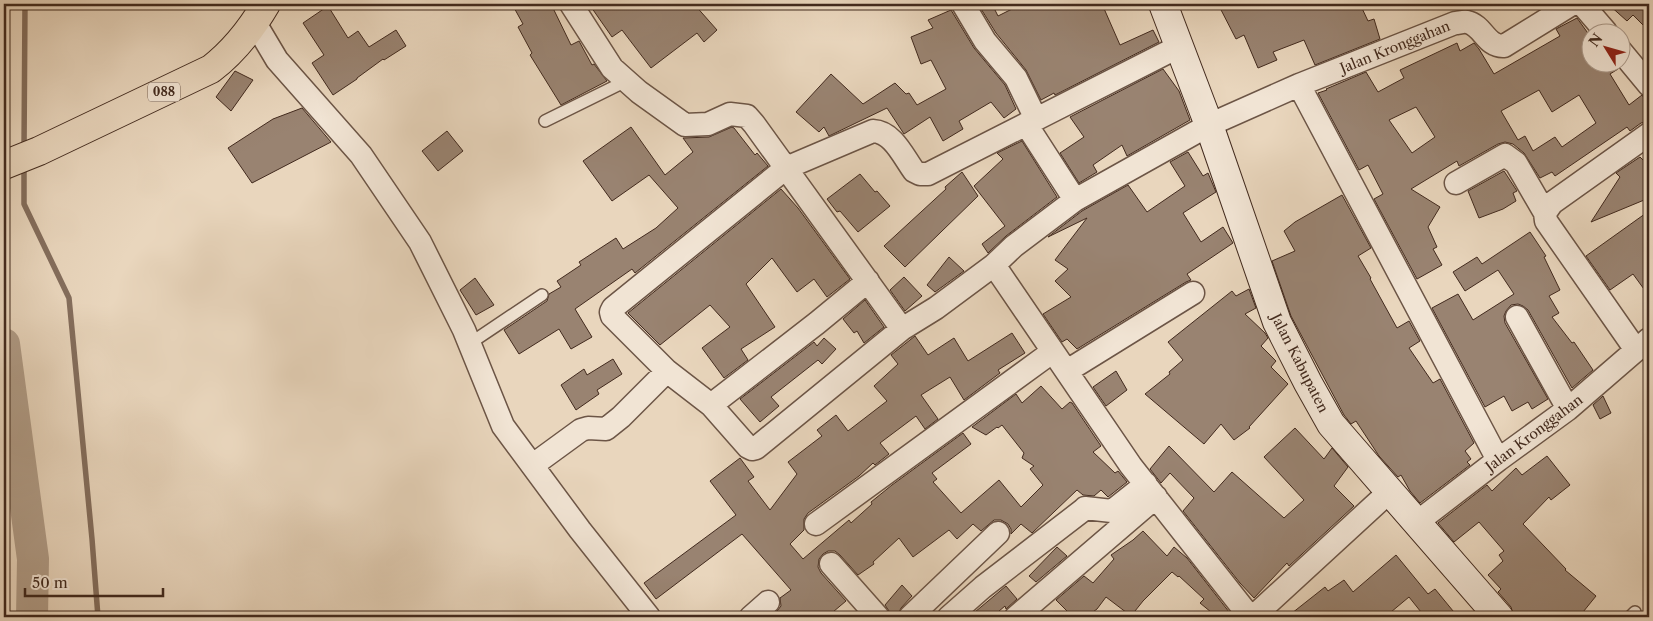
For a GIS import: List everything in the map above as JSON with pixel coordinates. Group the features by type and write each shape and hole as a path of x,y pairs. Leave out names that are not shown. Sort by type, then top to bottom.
{"main road":[{"name":"Jalan Kabupaten","path":"1169,6 1180,46 1282,331 1308,383 1331,424 1499,617"},
{"name":"088","path":"4,164 39,151 211,69 223,60 260,13"}],"street":[{"path":"571,4 612,68 626,81 685,125 708,124 730,114 747,116 902,330"},
{"path":"963,4 985,41 1016,78 1031,121 1075,200"},
{"name":"Jalan Kronggahan","path":"786,168 613,308 611,312 612,316 667,371 711,405 748,447 752,449 756,448 902,330 936,308 1075,200 1209,125 1299,85 1455,23 1468,22 1474,25 1493,44 1504,46 1572,4"},
{"path":"1582,4 1597,22"},
{"path":"260,13 277,60 362,155 420,242 469,344 503,426 580,530 649,617"},
{"path":"786,168 873,131 879,131 890,137 914,172 928,174 1180,46"},
{"path":"1630,62 1649,85"},
{"path":"1299,85 1498,460"},
{"path":"1545,213 1552,203 1649,134"},
{"path":"1456,183 1505,155 1509,156 1516,163 1545,213 1546,221 1643,344"},
{"path":"994,264 1131,466 1252,617 1389,492"},
{"path":"711,405 868,281"},
{"path":"1068,371 1193,293"},
{"path":"1517,317 1568,409"},
{"name":"Jalan Kronggahan","path":"1416,523 1568,409 1643,344"},
{"path":"816,524 1052,352"},
{"path":"533,465 581,430 588,428 606,429 621,417 667,371"},
{"path":"949,617 983,587 1086,508 1112,511 1151,491"},
{"path":"1016,617 1151,491"},
{"path":"910,617 998,533"},
{"path":"831,564 878,617"},
{"path":"965,564 983,587"},
{"path":"751,617 768,602"}],"lane":[{"path":"545,121 626,81"},
{"path":"469,344 542,295"}],"building":[{"path":"512,4 551,4 571,45 579,41 592,65 594,64 607,81 561,105 530,55 532,53 518,27 523,24"},
{"path":"589,4 694,4 717,30 704,42 697,33 651,68 622,30 612,37"},
{"path":"978,4 992,4 998,16 1022,4 1102,4 1120,45 1153,30 1159,42 1055,95 1054,93 1041,100 1026,70 996,33"},
{"path":"1218,4 1360,4 1368,21 1374,19 1380,39 1315,65 1304,40 1273,52 1277,60 1258,68 1244,35 1236,39"},
{"path":"1608,4 1649,4 1649,31 1633,15 1627,21"},
{"path":"328,6 348,38 358,31 369,47 396,30 406,46 383,59 333,95 312,63 324,55 303,23"},
{"path":"951,10 974,48 1005,85 1016,109 1004,118 991,102 959,121 963,129 943,141 930,117 904,134 887,108 829,136 824,127 819,132 796,112 831,74 863,104 895,83 906,94 909,93 917,105 946,89 931,60 921,64 911,37 933,28 928,20"},
{"path":"1577,18 1580,22 1580,72 1613,72 1610,74 1629,105 1642,95 1649,105 1649,121 1641,123 1630,131 1627,127 1555,176 1552,172 1540,178 1524,153 1513,144 1505,142 1459,166 1457,161 1411,189 1440,207 1428,227 1437,247 1433,249 1442,265 1417,279 1374,199 1383,194 1368,165 1359,170 1318,93 1366,72 1378,92 1404,78 1400,70 1457,43 1460,51 1474,43 1494,74 1560,36 1556,29","holes":["1539,90 1552,112 1579,95 1596,123 1562,147 1555,137 1533,151 1525,136 1518,140 1501,111","1416,107 1435,137 1412,153 1389,120"]},
{"path":"1163,69 1179,91 1190,120 1127,156 1122,145 1093,165 1097,172 1079,183 1060,153 1084,137 1070,117"},
{"path":"235,71 253,80 231,111 216,97"},
{"path":"302,108 331,142 252,183 228,148 273,119"},
{"path":"631,127 665,175 693,152 683,138 709,137 732,127 755,155 757,153 768,166 635,273 632,269 575,309 592,337 571,349 559,329 519,354 504,330 547,301 549,294 561,287 557,281 581,265 579,262 616,238 623,249 656,228 678,208 649,175 612,201 583,161"},
{"path":"447,131 463,151 438,171 422,151"},
{"path":"1022,141 1057,197 1006,236 988,253 982,244 1005,226 974,186 1003,159 997,153"},
{"path":"1188,152 1203,176 1208,173 1216,192 1183,213 1201,242 1223,227 1233,243 1187,274 1191,280 1077,349 1067,339 1062,342 1043,314 1071,297 1055,281 1068,269 1055,260 1087,218 1048,237 1082,211 1128,185 1147,212 1185,186 1170,162"},
{"path":"1640,157 1649,166 1649,198 1591,222 1620,177 1616,173"},
{"path":"1504,171 1517,191 1513,193 1516,201 1503,209 1479,218 1468,191"},
{"path":"962,172 978,196 905,267 884,246"},
{"path":"860,174 890,206 858,232 840,211 837,212 827,199"},
{"path":"781,189 798,208 850,279 827,297 814,279 797,292 772,258 746,284 775,327 741,349 748,360 724,378 702,348 730,327 710,305 660,345 628,313"},
{"path":"1342,195 1371,248 1358,256 1370,279 1397,328 1409,321 1420,341 1409,348 1433,383 1440,379 1474,443 1465,451 1471,459 1467,462 1470,465 1420,503 1410,491 1401,475 1398,477 1379,456 1356,421 1351,424 1344,415 1291,316 1272,261 1295,251 1284,231 1295,222"},
{"path":"1649,211 1649,296 1633,274 1610,290 1586,256"},
{"path":"1530,232 1546,256 1544,257 1560,290 1549,296 1559,313 1552,317 1572,343 1574,342 1593,370 1572,388 1528,310 1518,304 1511,305 1504,316 1505,323 1548,399 1532,409 1528,402 1512,411 1504,396 1485,407 1432,308 1458,294 1473,320 1514,294 1498,270 1465,291 1453,272 1477,257 1482,264"},
{"path":"949,257 964,271 935,292 927,285"},
{"path":"904,277 922,296 905,311 890,290"},
{"path":"475,278 494,305 476,315 460,290"},
{"path":"1249,289 1256,308 1245,314 1265,333 1268,338 1261,346 1276,361 1271,367 1288,384 1250,428 1234,440 1221,424 1204,444 1145,394 1170,374 1169,372 1183,360 1168,342 1232,291 1236,296"},
{"path":"865,300 884,327 864,343 857,331 854,333 843,319"},
{"path":"1012,333 1025,353 998,370 1000,373 964,400 950,377 921,395 938,419 925,429 916,416 880,443 889,454 875,465 873,463 859,476 808,513 804,519 804,530 790,544 803,559 849,520 851,523 872,504 871,502 892,485 963,433 971,444 932,473 937,479 933,482 961,513 999,480 1021,507 1043,485 1030,469 1034,466 1022,458 1024,453 1002,425 986,435 972,427 1016,394 1022,403 1041,386 1062,409 1070,402 1072,403 1101,446 1093,452 1115,473 1118,471 1127,482 1108,497 1101,490 1094,496 1083,495 1077,490 1032,533 1021,524 1011,534 1008,524 1001,520 994,520 981,531 973,524 957,539 949,530 913,557 899,538 873,562 874,564 858,575 835,551 828,551 819,559 818,567 846,601 827,617 782,617 777,611 781,606 780,598 791,590 742,534 656,599 644,583 736,515 710,481 740,458 754,477 748,481 770,510 797,474 788,462 822,436 817,430 836,415 848,431 887,401 874,386 898,364 891,355 915,336 928,355 954,338 968,361"},
{"path":"824,338 836,349 822,364 818,360 771,397 779,406 760,422 740,399 814,342 817,346"},
{"path":"613,359 622,374 597,390 599,394 576,410 561,385 584,369 587,375"},
{"path":"1116,371 1127,390 1106,406 1093,387"},
{"path":"1603,396 1611,413 1600,419 1593,405"},
{"path":"1295,428 1324,459 1332,448 1348,467 1334,486 1354,506 1289,566 1287,563 1254,598 1183,511 1194,498 1170,473 1161,483 1150,469 1169,446 1214,492 1232,472 1284,518 1304,500 1264,457"},
{"path":"1547,456 1570,485 1551,500 1549,497 1523,524 1565,570 1596,596 1579,617 1514,617 1511,607 1498,592 1501,589 1488,575 1503,561 1499,555 1504,551 1479,522 1454,542 1438,523 1487,485 1492,491 1516,468 1522,475"},
{"path":"1143,531 1167,556 1174,547 1187,558 1233,617 1217,617 1200,603 1204,599 1172,572 1131,616 1106,597 1097,609 1086,617 1073,617 1056,600 1084,576 1093,583 1114,559 1111,555"},
{"path":"1057,547 1067,556 1036,582 1029,576"},
{"path":"1396,555 1428,594 1435,589 1458,617 1425,617 1409,597 1385,617 1287,617 1325,587 1328,591 1344,580 1353,592"},
{"path":"902,585 912,596 901,608 897,617 891,617 885,605"},
{"path":"1006,586 1017,599 1006,609 1005,606 992,617 969,617"}],"waterway":[{"path":"24,149 25,4"},
{"path":"24,166 24,204 69,298 98,617"},
{"path":"4,344 33,559 32,617"}]}
